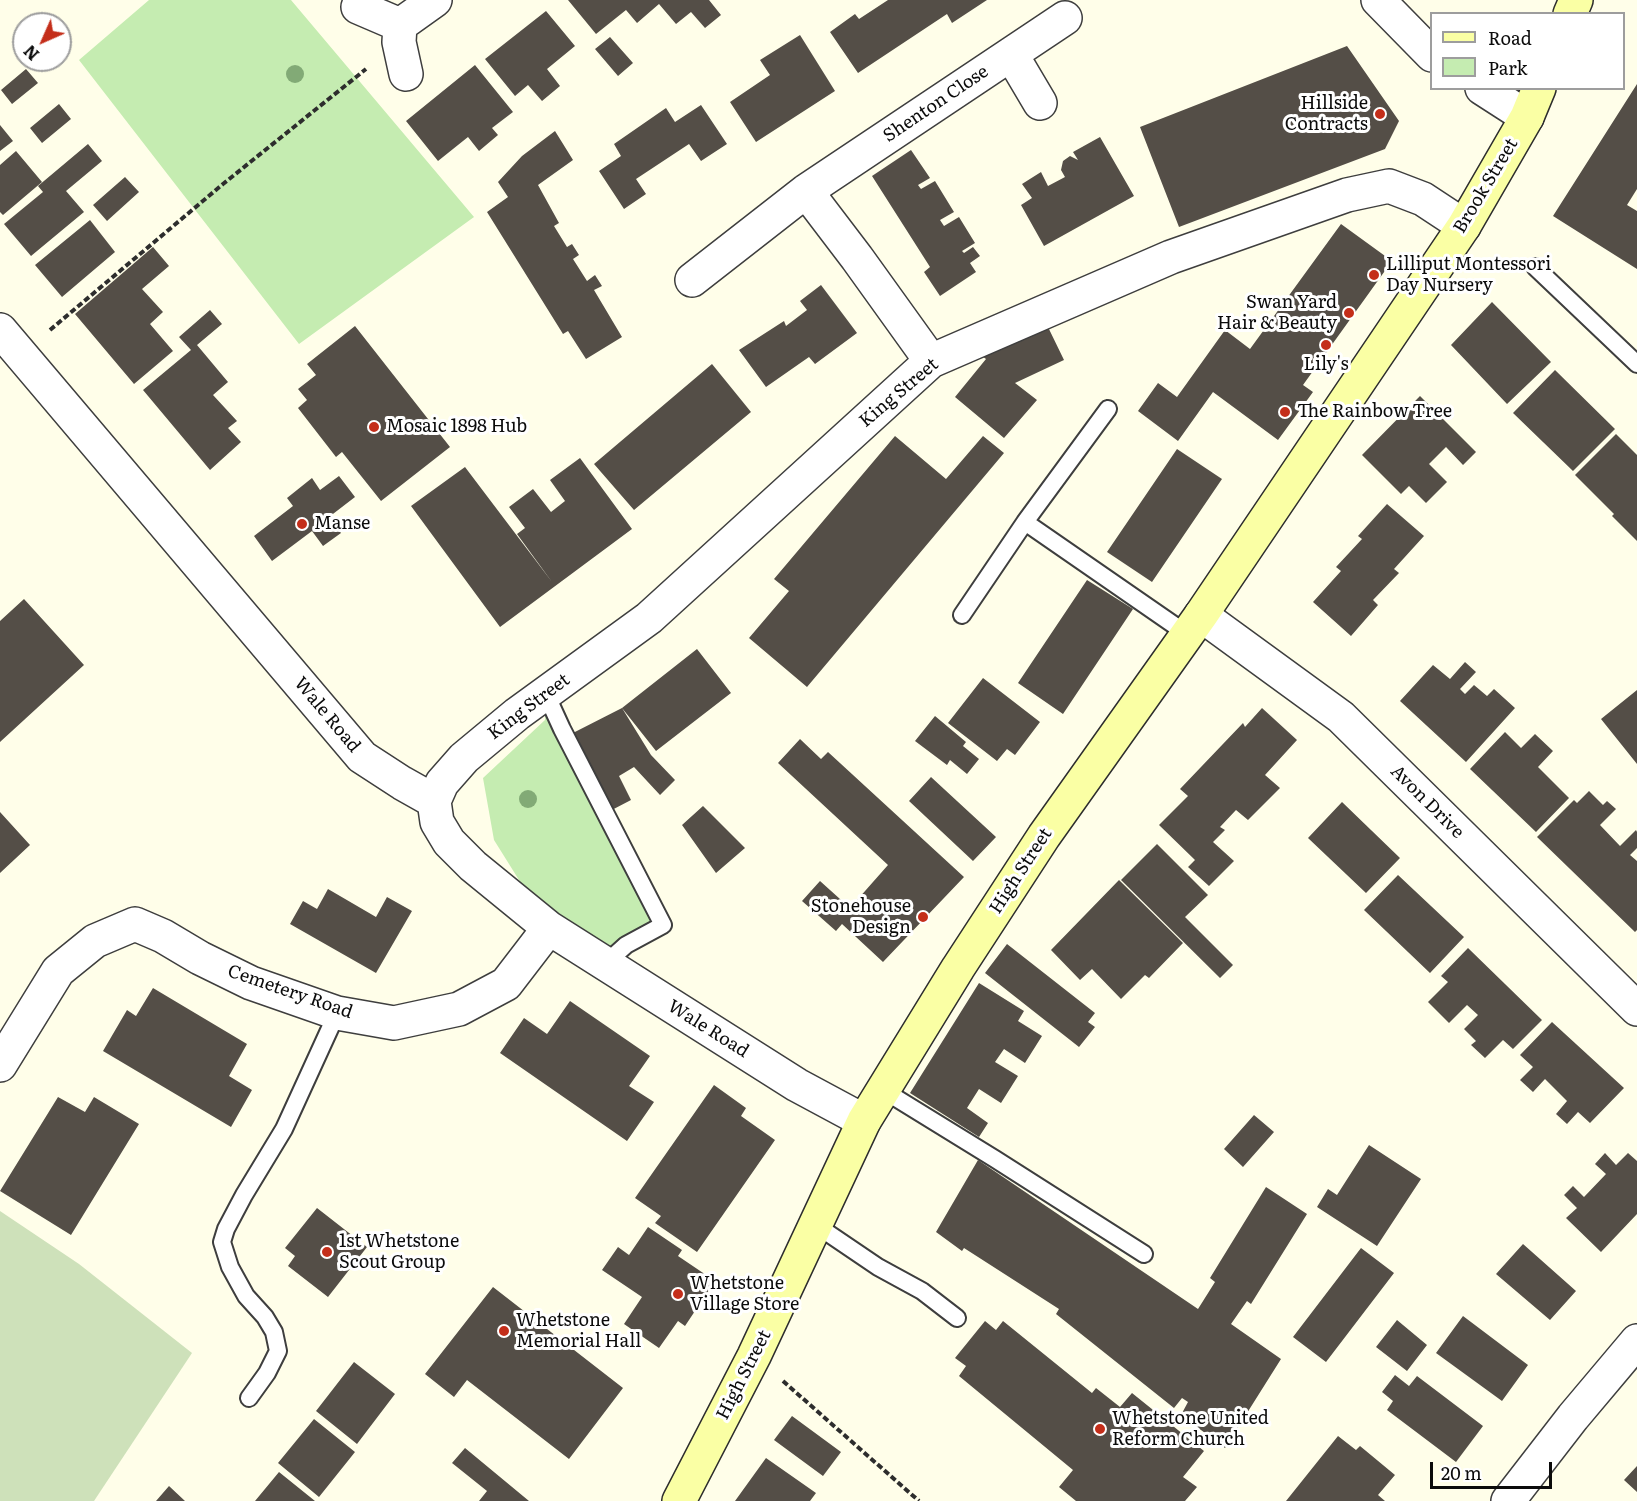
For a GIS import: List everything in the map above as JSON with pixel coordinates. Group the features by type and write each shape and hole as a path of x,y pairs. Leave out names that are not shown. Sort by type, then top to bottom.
{"street":[{"path":"399,33 435,0"},
{"path":"1378,0 1430,54"},
{"path":"358,7 399,33 406,74"},
{"name":"Shenton Close","path":"692,280 806,191 1065,18"},
{"path":"1011,54 1040,102"},
{"path":"1489,90 1533,103"},
{"name":"Brook Street","path":"1428,280 1464,226 1533,103"},
{"name":"King Street","path":"434,801 442,783 464,758 517,714 649,618 931,361 1171,257 1347,195 1389,186 1424,199 1464,226"},
{"path":"806,191 858,258 931,361"},
{"name":"High Street","path":"679,1501 754,1356 864,1121 883,1090 958,968 1044,836 1194,624 1428,280"},
{"name":"Wale Road","path":"0,330 362,757 434,801 437,822 449,842 473,866 549,928 796,1085 864,1121"},
{"name":"Avon Drive","path":"1194,624 1341,717 1637,1009"},
{"name":"Cemetery Road","path":"0,1065 58,971 95,942 135,924 163,936 200,958 251,983 337,1013 394,1023 459,1009 506,984 549,928"},
{"path":"1517,1498 1573,1417 1637,1341"}],"lane":[{"path":"1535,267 1637,364"},
{"path":"962,615 1025,522 1108,409"},
{"path":"1025,522 1194,624"},
{"path":"546,694 663,925 626,945 605,964"},
{"path":"249,1398 267,1373 278,1352 274,1332 265,1317 246,1296 230,1267 222,1242 225,1229 284,1129 337,1013"},
{"path":"883,1090 1144,1254"},
{"path":"816,1225 878,1267 922,1291 957,1318"}],"path":[{"path":"21,355 399,33"},
{"path":"754,1356 920,1501"}],"green space":[{"path":"149,0 291,0 474,217 299,344 79,60"},
{"path":"546,694 663,925 605,964 549,928 494,840 483,778 545,720"},
{"path":"0,1211 79,1264 192,1353 94,1501 0,1501"}],"building":[{"path":"568,0 709,0 721,15 705,28 691,12 676,24 659,4 637,23 626,10 596,34"},
{"path":"888,0 987,0 952,23 947,14 858,73 830,32 855,14 859,19"},
{"path":"546,11 575,46 547,69 560,86 542,101 528,85 515,96 485,59"},
{"path":"800,35 835,91 756,142 730,102 770,75 760,60"},
{"path":"610,37 633,63 618,76 595,49"},
{"path":"1347,46 1399,121 1385,149 1179,227 1140,127"},
{"path":"475,65 513,112 492,128 498,135 479,151 468,137 438,161 406,121"},
{"path":"22,72 29,72 38,83 12,104 1,90"},
{"path":"1637,84 1637,189 1627,205 1637,211 1637,269 1553,216"},
{"path":"59,104 71,119 42,143 30,128"},
{"path":"701,105 727,144 701,161 689,144 636,179 646,194 624,209 599,171 621,156 614,144 666,108 675,122"},
{"path":"0,125 13,141 0,151"},
{"path":"555,131 573,160 538,185 559,223 554,226 567,247 572,244 579,255 573,259 587,281 595,275 602,286 594,290 622,337 586,359 568,331 563,334 487,212 508,197 498,182 522,156"},
{"path":"1100,137 1134,196 1044,246 1021,205 1032,198 1022,184 1041,172 1048,186 1065,177 1061,170 1063,161 1070,156 1078,160 1073,152"},
{"path":"88,144 102,161 66,191 84,212 31,256 4,224 43,192 38,186"},
{"path":"911,150 930,178 918,185 921,189 935,181 954,212 940,220 944,226 959,217 975,243 962,251 964,253 973,247 980,256 970,263 976,272 940,296 924,272 930,267 872,176"},
{"path":"16,151 42,182 3,215 0,212 0,165"},
{"path":"125,177 139,192 107,221 93,205"},
{"path":"90,220 115,252 62,297 35,265"},
{"path":"1341,224 1392,261 1303,385 1313,392 1278,440 1213,392 1178,441 1138,411 1158,383 1177,397 1225,330 1250,349"},
{"path":"153,247 169,266 142,289 163,312 150,324 173,351 134,384 75,314"},
{"path":"821,285 857,333 815,364 809,357 766,387 739,350 784,321 786,326 807,310 800,301"},
{"path":"1492,302 1551,362 1507,404 1451,345"},
{"path":"210,310 222,324 197,345 228,382 213,395 237,421 228,428 241,442 210,470 143,390 191,350 179,337"},
{"path":"1047,325 1064,360 1015,383 1037,400 1004,438 955,397 986,359 982,356"},
{"name":"Mosaic 1898 Hub","path":"355,326 450,447 381,501 342,452 336,457 298,408 307,400 298,389 316,375 307,364"},
{"path":"712,364 751,412 634,510 594,464"},
{"path":"1555,370 1615,429 1573,471 1513,413"},
{"path":"1420,396 1476,452 1463,465 1446,447 1429,464 1447,482 1426,503 1409,486 1401,494 1362,455"},
{"path":"1616,434 1637,455 1637,541 1575,475"},
{"path":"895,436 946,479 983,436 1004,453 807,687 749,638 789,591 774,579"},
{"path":"1177,449 1222,479 1152,582 1107,552"},
{"path":"580,458 632,529 500,627 411,506 465,467 552,582 517,534 525,528 509,507 533,489 551,512 565,501 550,480"},
{"name":"Manse","path":"339,476 355,497 329,517 341,533 323,546 312,531 272,561 254,536 293,506 287,498 312,478 320,490"},
{"path":"1387,504 1424,536 1394,569 1399,573 1373,600 1378,605 1351,636 1313,602 1341,571 1336,567 1362,539 1358,536"},
{"path":"1087,580 1133,609 1063,714 1018,683"},
{"path":"24,599 84,665 0,742 0,621"},
{"path":"697,649 731,693 656,751 622,708"},
{"path":"1465,662 1476,672 1460,689 1465,694 1474,685 1487,696 1494,689 1515,708 1466,762 1400,701 1433,665 1450,679"},
{"path":"983,678 1040,722 1015,755 1007,749 997,761 948,723"},
{"path":"1637,690 1637,764 1601,719"},
{"path":"622,708 651,755 675,780 660,795 634,767 619,776 631,800 608,812 569,735"},
{"path":"1262,708 1297,740 1265,775 1280,788 1248,820 1236,810 1220,827 1225,830 1213,842 1234,861 1209,886 1188,867 1195,860 1159,825 1188,796 1180,789 1243,723 1245,727"},
{"path":"935,716 966,742 963,746 979,759 967,774 950,760 947,765 915,741"},
{"path":"1505,732 1521,748 1535,734 1553,751 1538,767 1569,798 1536,832 1470,769"},
{"path":"800,739 821,759 828,752 964,877 883,962 842,924 836,931 802,901 820,881 850,908 888,865 778,763"},
{"path":"931,777 996,837 973,861 909,801"},
{"path":"1589,791 1603,805 1607,801 1616,809 1600,825 1620,846 1636,830 1637,832 1637,848 1630,855 1637,861 1637,930 1635,932 1537,837 1574,800 1577,803"},
{"path":"1342,802 1400,858 1366,893 1308,838"},
{"path":"703,806 745,848 716,873 682,825"},
{"path":"0,812 30,845 0,873"},
{"path":"1157,844 1208,895 1185,917 1233,965 1220,978 1121,880"},
{"path":"1398,875 1464,937 1430,973 1364,910"},
{"path":"1119,880 1183,943 1149,978 1145,975 1121,999 1092,969 1080,980 1051,950"},
{"path":"328,889 376,917 387,897 412,911 376,973 290,924 303,901 317,909"},
{"path":"1007,944 1095,1013 1088,1022 1095,1027 1079,1047 985,973"},
{"path":"1468,948 1542,1020 1513,1049 1503,1040 1485,1058 1471,1045 1476,1041 1464,1029 1478,1015 1467,1005 1449,1023 1428,1002 1448,982 1441,976"},
{"path":"979,983 1024,1011 1018,1021 1042,1036 1025,1063 1004,1049 995,1062 1018,1076 1001,1103 979,1089 967,1108 988,1123 979,1137 910,1093"},
{"path":"153,988 247,1044 229,1076 252,1090 231,1127 103,1051 127,1010 136,1016"},
{"path":"570,1001 650,1056 629,1086 654,1102 627,1141 500,1053 524,1018 547,1034"},
{"path":"1552,1022 1624,1088 1590,1123 1578,1112 1567,1124 1556,1114 1567,1101 1545,1079 1533,1092 1520,1080 1533,1067 1520,1055"},
{"path":"714,1085 746,1108 741,1116 775,1140 697,1252 655,1223 661,1216 635,1198"},
{"path":"58,1097 85,1112 94,1097 139,1124 71,1235 0,1191"},
{"path":"1254,1115 1274,1132 1243,1167 1224,1149"},
{"path":"1369,1145 1421,1179 1377,1246 1317,1207 1328,1189 1337,1195"},
{"path":"1605,1153 1616,1165 1628,1153 1637,1161 1637,1214 1601,1252 1566,1218 1577,1208 1564,1195 1573,1186 1584,1197 1606,1174 1595,1164"},
{"path":"978,1160 1198,1309 1215,1282 1210,1278 1266,1187 1307,1214 1251,1304 1247,1301 1231,1324 1281,1359 1225,1448 1181,1415 1188,1402 1182,1398 1174,1408 1056,1314 1059,1309 964,1248 962,1251 936,1232"},
{"name":"1st Whetstone Scout Group","path":"317,1208 367,1247 328,1297 288,1266 295,1256 285,1248"},
{"path":"648,1227 682,1250 678,1256 715,1281 685,1326 678,1321 659,1348 624,1324 642,1297 602,1270 618,1247 629,1255"},
{"path":"1523,1244 1576,1291 1550,1320 1496,1274"},
{"path":"1361,1248 1394,1273 1326,1362 1293,1337"},
{"name":"Whetstone Memorial Hall","path":"493,1287 623,1388 569,1459 467,1380 454,1397 425,1374"},
{"path":"1463,1316 1528,1365 1502,1401 1436,1353"},
{"path":"1397,1320 1427,1345 1407,1371 1376,1347"},
{"name":"Whetstone United Reform Church","path":"985,1321 996,1330 1003,1321 1092,1393 1096,1388 1120,1407 1132,1393 1204,1451 1183,1477 1197,1487 1185,1501 1076,1501 1059,1487 1073,1470 959,1376 966,1366 955,1358"},
{"path":"354,1362 395,1394 357,1444 316,1411"},
{"path":"1395,1375 1409,1386 1417,1376 1483,1426 1456,1462 1387,1410 1393,1401 1382,1392"},
{"path":"792,1416 841,1452 823,1476 774,1440"},
{"path":"314,1419 355,1452 319,1497 278,1463"},
{"path":"1338,1436 1356,1450 1360,1446 1395,1475 1378,1495 1385,1501 1286,1501"},
{"path":"465,1448 529,1501 479,1501 487,1491 452,1463"},
{"path":"766,1458 816,1493 810,1501 735,1501"},
{"path":"1637,1466 1637,1492 1624,1480"},
{"path":"279,1472 315,1501 255,1501"},
{"path":"169,1486 185,1501 156,1501"}],"place":[{"name":"Hillside Contracts","path":"1380,114"},
{"name":"Lilliput Montessori Day Nursery","path":"1374,275"},
{"name":"Swan Yard Hair & Beauty","path":"1349,313"},
{"name":"Lily's","path":"1326,345"},
{"name":"The Rainbow Tree","path":"1285,412"},
{"name":"Mosaic 1898 Hub","path":"374,427"},
{"name":"Manse","path":"302,524"},
{"name":"Stonehouse Design","path":"923,917"},
{"name":"1st Whetstone Scout Group","path":"327,1252"},
{"name":"Whetstone Village Store","path":"678,1294"},
{"name":"Whetstone Memorial Hall","path":"504,1331"},
{"name":"Whetstone United Reform Church","path":"1100,1429"}]}
